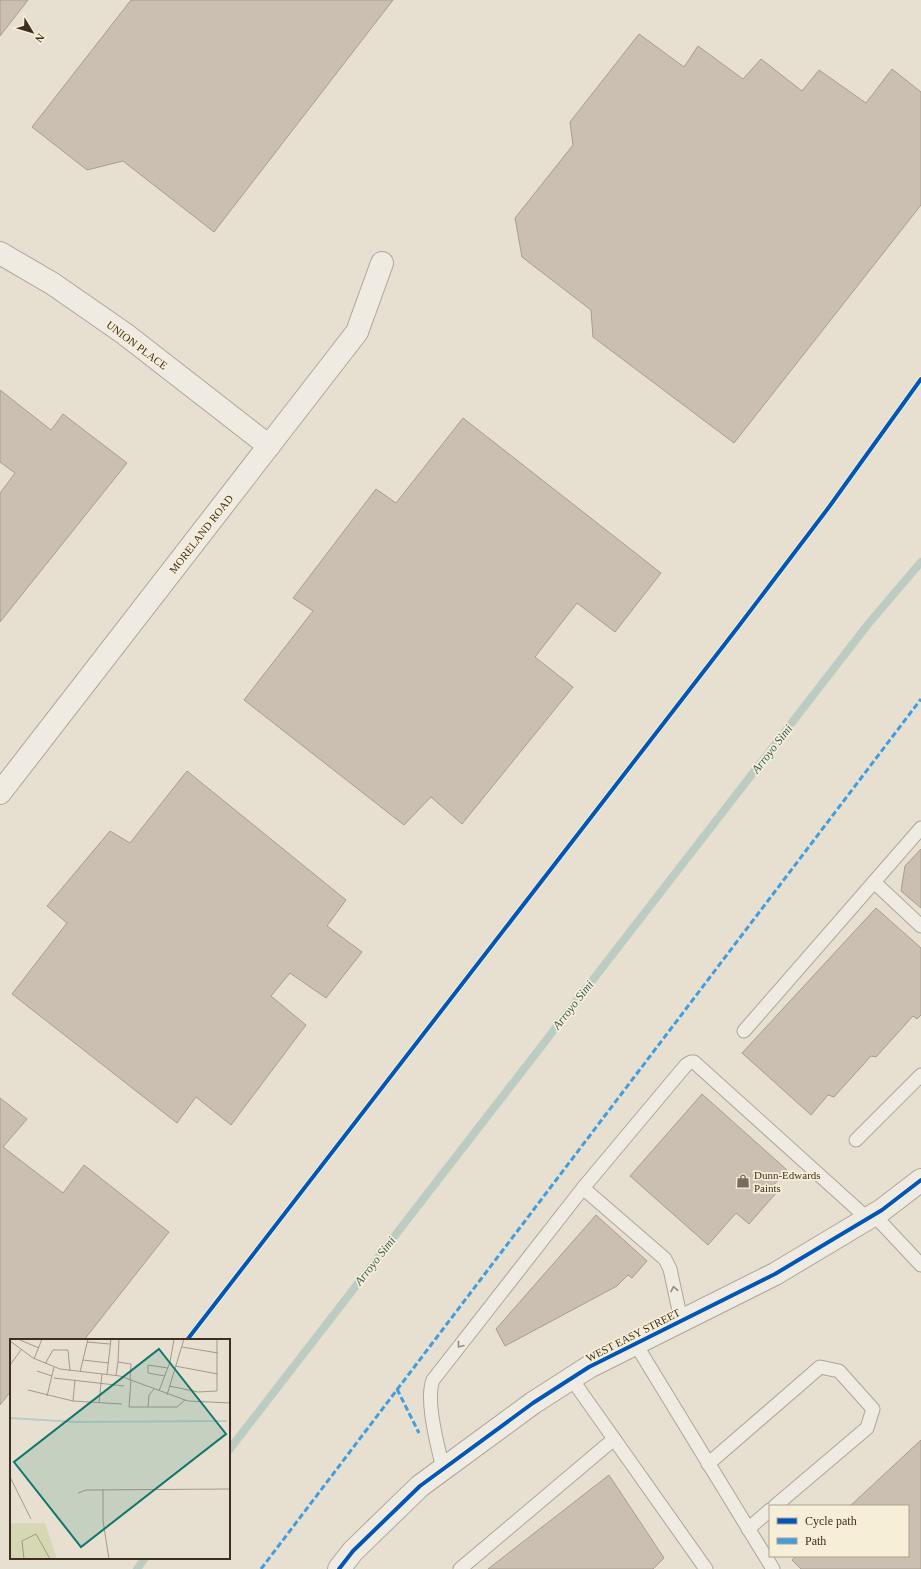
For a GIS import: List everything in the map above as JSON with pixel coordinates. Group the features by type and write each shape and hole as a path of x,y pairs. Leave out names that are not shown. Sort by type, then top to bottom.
{"street":[{"name":"UNION PLACE","path":"0,253 53,284 125,334 269,446"},
{"name":"MORELAND ROAD","path":"0,793 357,332 382,263"},
{"name":"WEST EASY STREET","path":"339,1569 353,1551 420,1486 533,1403 571,1378 635,1343 775,1274 870,1216 921,1180"}],"lane":[{"path":"744,1032 921,828"},
{"path":"874,882 921,926"},
{"path":"442,1469 434,1424 431,1385 433,1380 583,1188 686,1065 691,1062 694,1062 870,1216 921,1264"},
{"path":"856,1140 921,1075"},
{"path":"583,1188 665,1259 670,1268 681,1320"},
{"path":"635,1343 773,1569"},
{"path":"708,1464 820,1367 839,1371 872,1409 867,1428 776,1505"},
{"path":"571,1378 706,1569"},
{"path":"460,1569 614,1439"},
{"path":"748,1529 769,1511"}],"building":[{"path":"0,0 28,0 0,36"},
{"path":"131,0 393,0 214,232 123,161 87,170 32,127"},
{"path":"639,34 684,67 698,46 743,79 761,59 802,91 819,70 866,103 892,69 921,92 921,205 734,443 593,337 591,310 522,257 515,218 573,145 570,122"},
{"path":"0,390 51,430 63,414 127,463 0,622 0,493 15,473 0,462"},
{"path":"463,418 661,573 615,632 577,603 535,657 573,687 462,824 431,797 404,825 244,700 313,611 293,598 376,489 396,503"},
{"path":"187,771 346,900 327,926 362,952 326,998 290,973 271,996 306,1025 231,1125 196,1097 177,1123 12,994 67,923 47,906 110,831 130,843"},
{"path":"921,849 921,908 901,891 905,866"},
{"path":"876,908 921,948 921,1015 917,1019 913,1016 876,1057 871,1056 834,1097 828,1095 811,1115 742,1053"},
{"path":"702,1094 787,1170 772,1187 777,1192 749,1224 736,1213 708,1245 630,1176"},
{"path":"0,1098 27,1119 3,1147 63,1193 84,1165 169,1232 85,1339 10,1339 10,1392 0,1405"},
{"path":"596,1215 647,1261 632,1278 628,1275 617,1286 505,1346 496,1329"},
{"path":"921,1440 921,1569 801,1569 792,1560 795,1557 909,1557 909,1505 851,1505"},
{"path":"609,1475 664,1558 653,1569 488,1569"}],"waterway":[{"name":"Arroyo Simi","path":"230,1449 869,623 921,562"},
{"name":"Arroyo Simi","path":"137,1569 144,1559"}],"marked path":[{"path":"261,1569 921,699"},
{"path":"397,1389 419,1433"}],"cycle path":[{"path":"188,1339 738,627 829,507 921,379"},
{"path":"339,1569 353,1551 420,1486 533,1403 589,1367 775,1274 882,1210 921,1180"}],"place":[{"name":"Dunn-Edwards Paints","path":"743,1181"}]}
